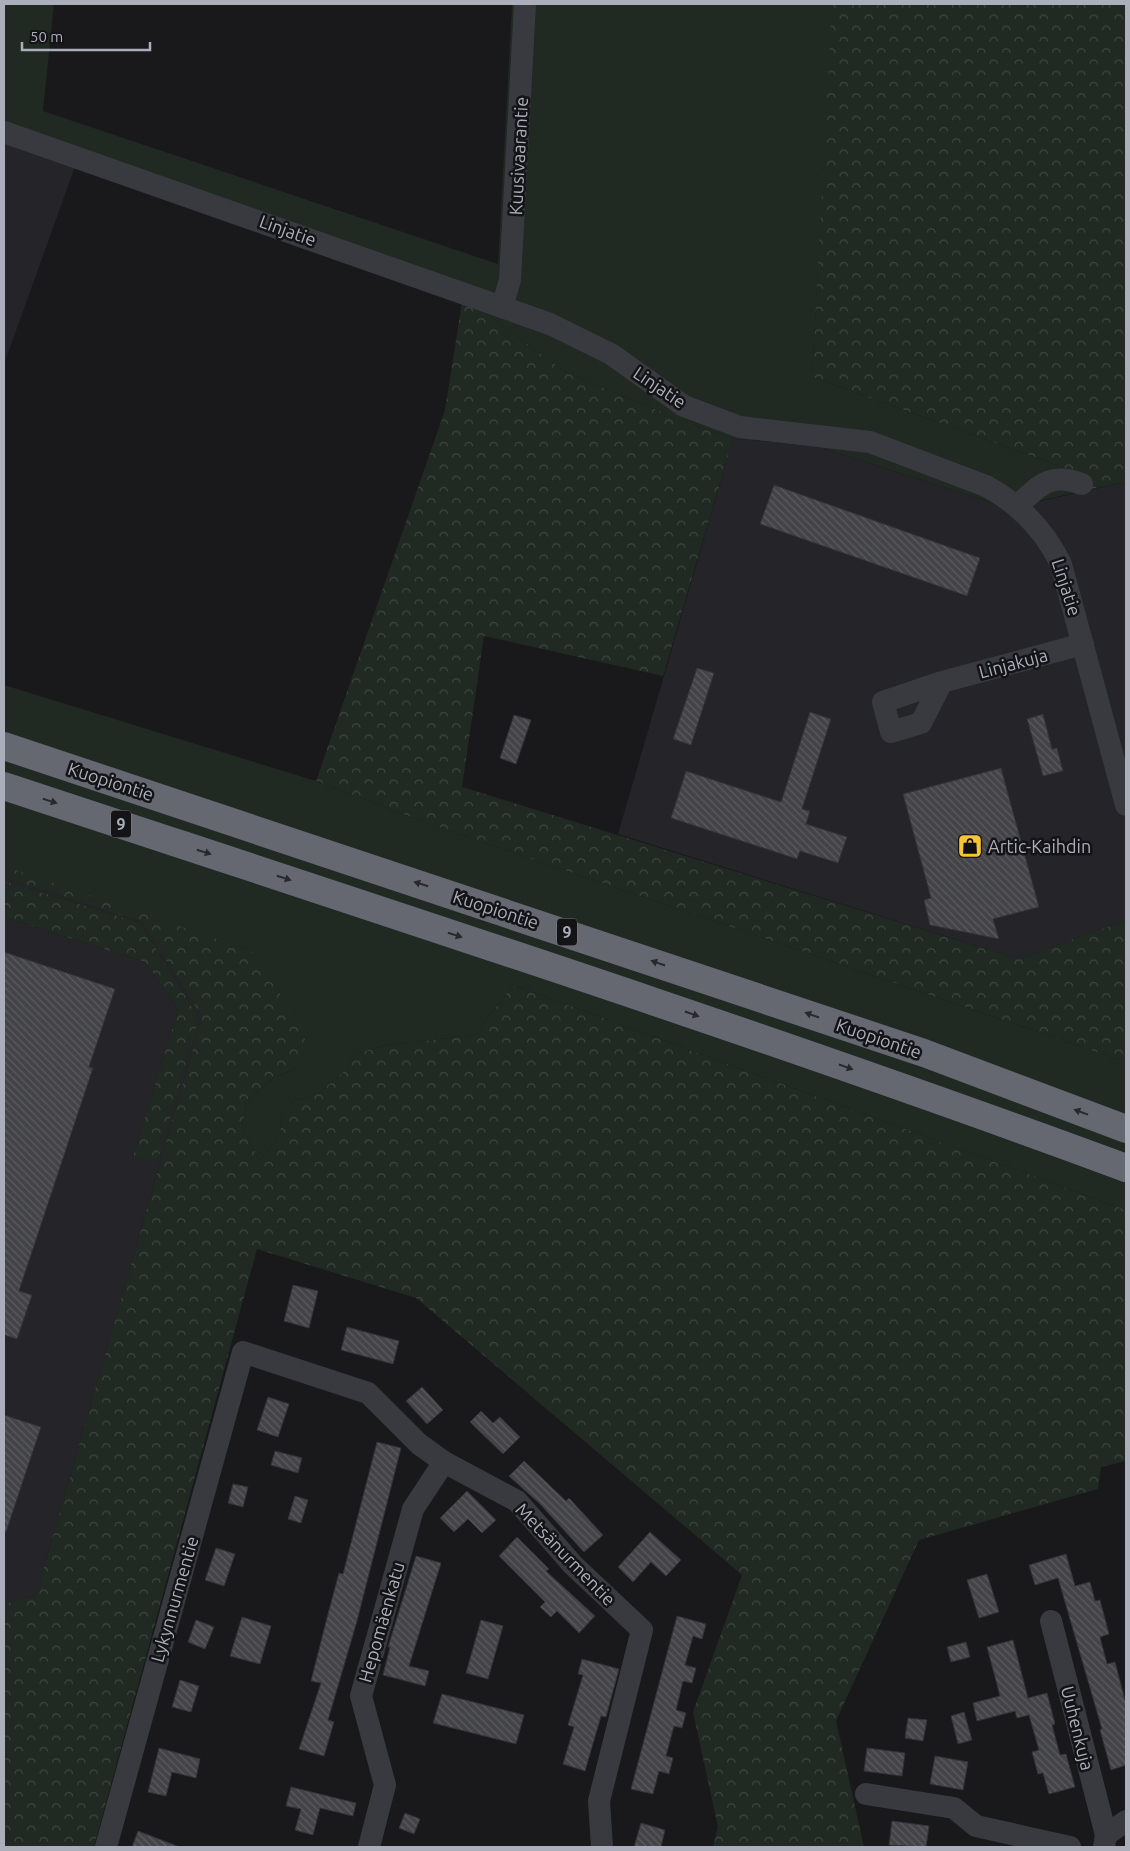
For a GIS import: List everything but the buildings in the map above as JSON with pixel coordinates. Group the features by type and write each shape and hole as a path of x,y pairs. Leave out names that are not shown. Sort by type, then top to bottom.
{"highway":[{"name":"Kuopiontie","path":"4,746 914,1050 1126,1128"},
{"name":"Kuopiontie","path":"4,786 594,981 914,1090 1126,1168"}],"street":[{"name":"Kuusivaarantie","path":"502,307 510,280 525,4"},
{"name":"Linjatie","path":"14,135 550,324 612,354 684,406 740,427 870,442 986,486 1017,506 1045,535 1061,564 1126,805"},
{"path":"1017,506 1041,485 1050,480 1061,478 1082,484"},
{"name":"Linjakuja","path":"942,682 1083,644"},
{"name":"Metsänurmentie","path":"243,1352 368,1393 419,1444 444,1462 516,1502 573,1565 642,1630 599,1801 602,1847"},
{"name":"Lykynnurmentie","path":"106,1847 243,1352"},
{"name":"Hepomäenkatu","path":"369,1847 385,1785 361,1696 413,1509 444,1462"},
{"name":"Uuhenkuja","path":"1051,1621 1105,1841"},
{"path":"866,1794 954,1808 976,1826 1070,1847"},
{"path":"1105,1841 1126,1822"}],"shaded area":[{"path":"4,135 77,161 4,364"},
{"path":"733,439 809,444 1009,508 1126,482 1126,920 1019,959 618,834"},
{"path":"4,878 142,922 202,1017 36,1595 4,1604 4,917 145,962 178,1010 133,1156 199,1018 140,923 4,881"}],"green space":[{"path":"4,4 54,4 43,111 498,264 512,4 833,4 812,377 1079,473 1082,491 1009,508 809,444 733,439 685,422 564,371 463,296 4,135"},
{"path":"832,4 1126,4 1126,482 1082,491 1079,473 812,377"},
{"path":"463,296 564,371 685,422 733,439 663,676 484,636 462,787 1019,959 1126,920 1126,1062 430,824 316,781 445,410"},
{"path":"4,685 316,781 430,824 1126,1062 1126,1210 513,985 475,1035 387,1045 358,1053 346,1070 319,1093 292,1102 282,1113 280,1134 260,1161 242,1127 247,1101 273,1078 296,1068 252,951 4,868"},
{"path":"4,866 252,951 292,1012 308,1046 296,1068 273,1078 247,1101 242,1127 260,1161 280,1134 282,1113 292,1102 319,1093 346,1070 358,1053 387,1045 475,1035 513,985 1126,1210 1126,1461 1101,1467 1098,1489 919,1540 836,1721 864,1847 713,1847 718,1827 693,1712 742,1575 416,1298 257,1249 94,1847 4,1847 4,1604 36,1595 202,1017 142,922 4,878"},
{"path":"4,881 140,923 199,1018 157,1163 133,1156 178,1010 145,962 4,917"}],"place":[{"name":"Artic-Kaihdin","path":"970,846"}]}
